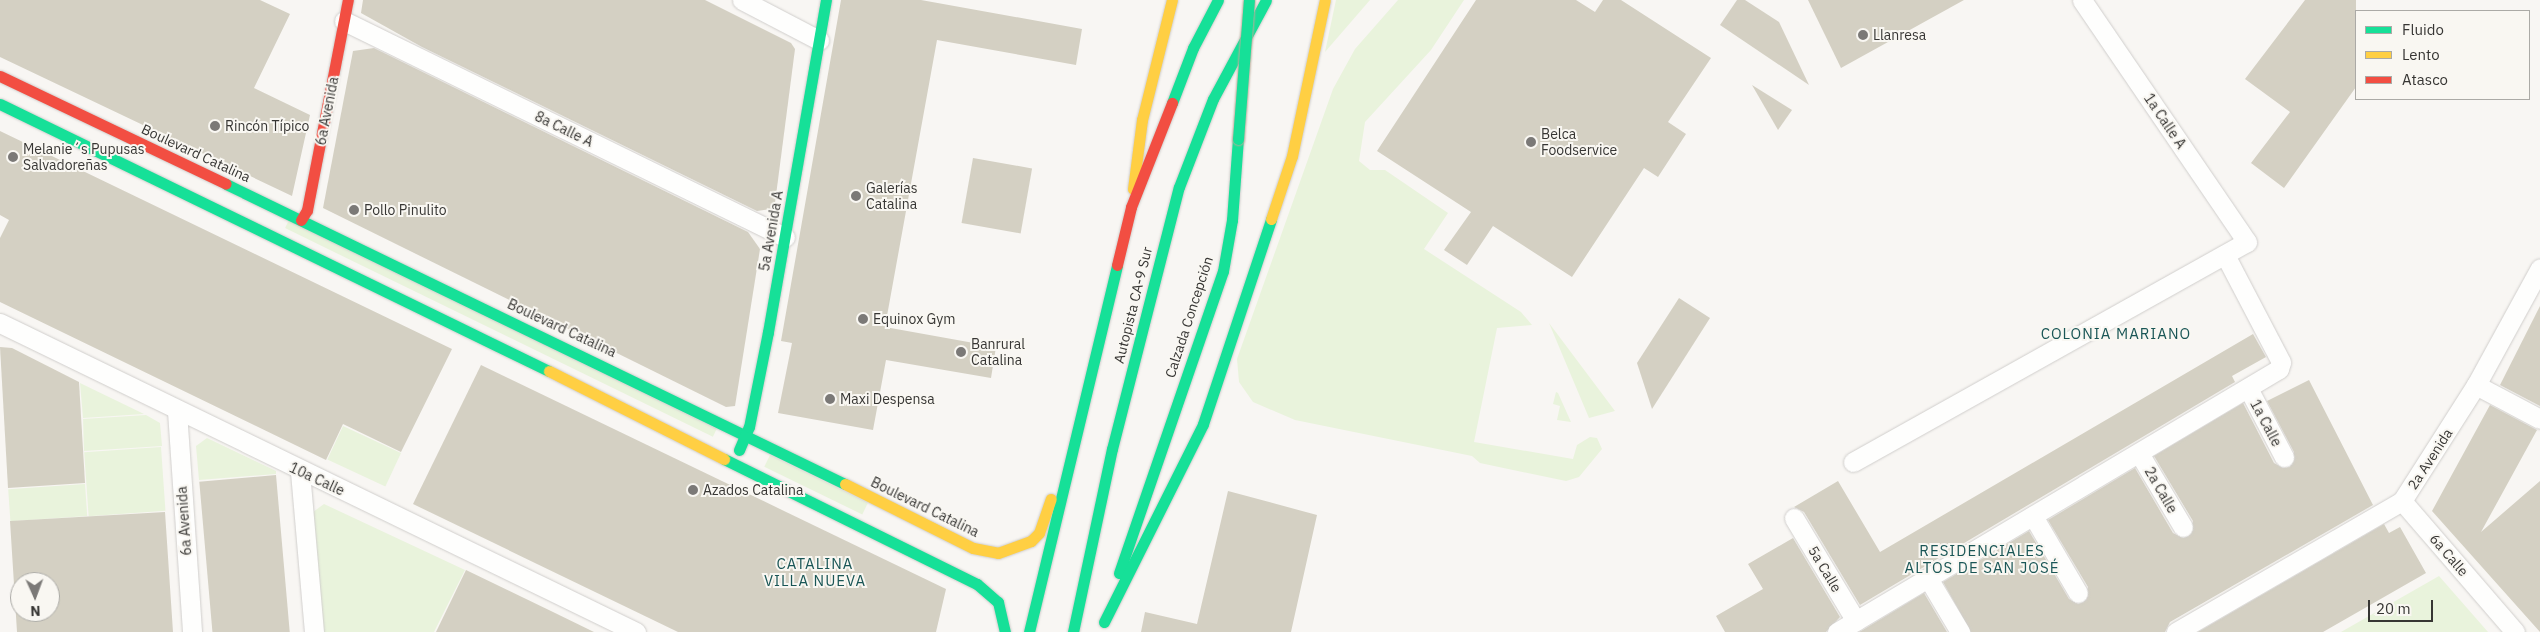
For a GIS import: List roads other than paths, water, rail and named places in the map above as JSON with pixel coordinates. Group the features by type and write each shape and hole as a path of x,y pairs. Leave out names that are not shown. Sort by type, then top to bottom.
{"main road":[{"name":"6a Avenida","path":"301,220 307,210 348,0"},
{"name":"5a Avenida A","path":"732,464 745,435 785,237 826,0"},
{"path":"1131,207 1142,120 1172,0"},
{"name":"Autopista CA-9 Sur","path":"1029,632 1072,464 1131,207 1193,48 1218,0"},
{"name":"Calzada Concepción","path":"1103,627 1223,271 1232,220 1249,0"},
{"name":"Autopista CA-9 Sur","path":"1073,632 1112,449 1179,187 1213,99 1266,0"},
{"path":"1103,627 1203,424 1292,156 1326,0"},
{"name":"Boulevard Catalina","path":"0,76 616,370 745,435 916,517 962,544 998,553 1020,547 1039,532 1054,492 1072,464"},
{"path":"0,104 605,398 732,464 985,588 998,602 1005,632"},
{"path":"605,398 616,370"}],"street":[{"path":"742,0 819,40"},
{"name":"1a Calle A","path":"2082,0 2247,242 2225,255"},
{"name":"8a Calle A","path":"344,22 785,237"},
{"path":"1837,632 2248,388 2278,369 2281,362 2225,255 1853,462"},
{"name":"2a Avenida","path":"2176,632 2402,501 2476,385 2540,268"},
{"name":"10a Calle","path":"0,322 300,472 636,632"},
{"path":"2476,385 2540,420"},
{"name":"1a Calle","path":"2248,388 2284,457"},
{"name":"6a Avenida","path":"177,411 192,632"},
{"name":"2a Calle","path":"2140,453 2183,527"},
{"path":"300,472 314,632"},
{"name":"6a Calle","path":"2402,501 2515,632"},
{"path":"2033,516 2078,593"},
{"name":"5a Calle","path":"1794,518 1856,621"},
{"path":"1928,578 1960,632"}],"place":[{"name":"Llanresa","path":"1863,35"},
{"name":"Rincón Típico","path":"215,126"},
{"name":"Belca Foodservice","path":"1531,142"},
{"name":"Melanie´s Pupusas Salvadoreñas","path":"13,157"},
{"name":"Galerías Catalina","path":"856,196"},
{"name":"Pollo Pinulito","path":"354,210"},
{"name":"Equinox Gym","path":"863,319"},
{"name":"Banrural Catalina","path":"961,352"},
{"name":"Maxi Despensa","path":"830,399"},
{"name":"Azados Catalina","path":"693,490"}],"district":[{"name":"COLONIA MARIANO","path":"2116,334"},
{"name":"RESIDENCIALES ALTOS DE SAN JOSÉ","path":"1982,558"},
{"name":"CATALINA VILLA NUEVA","path":"815,572"}]}
